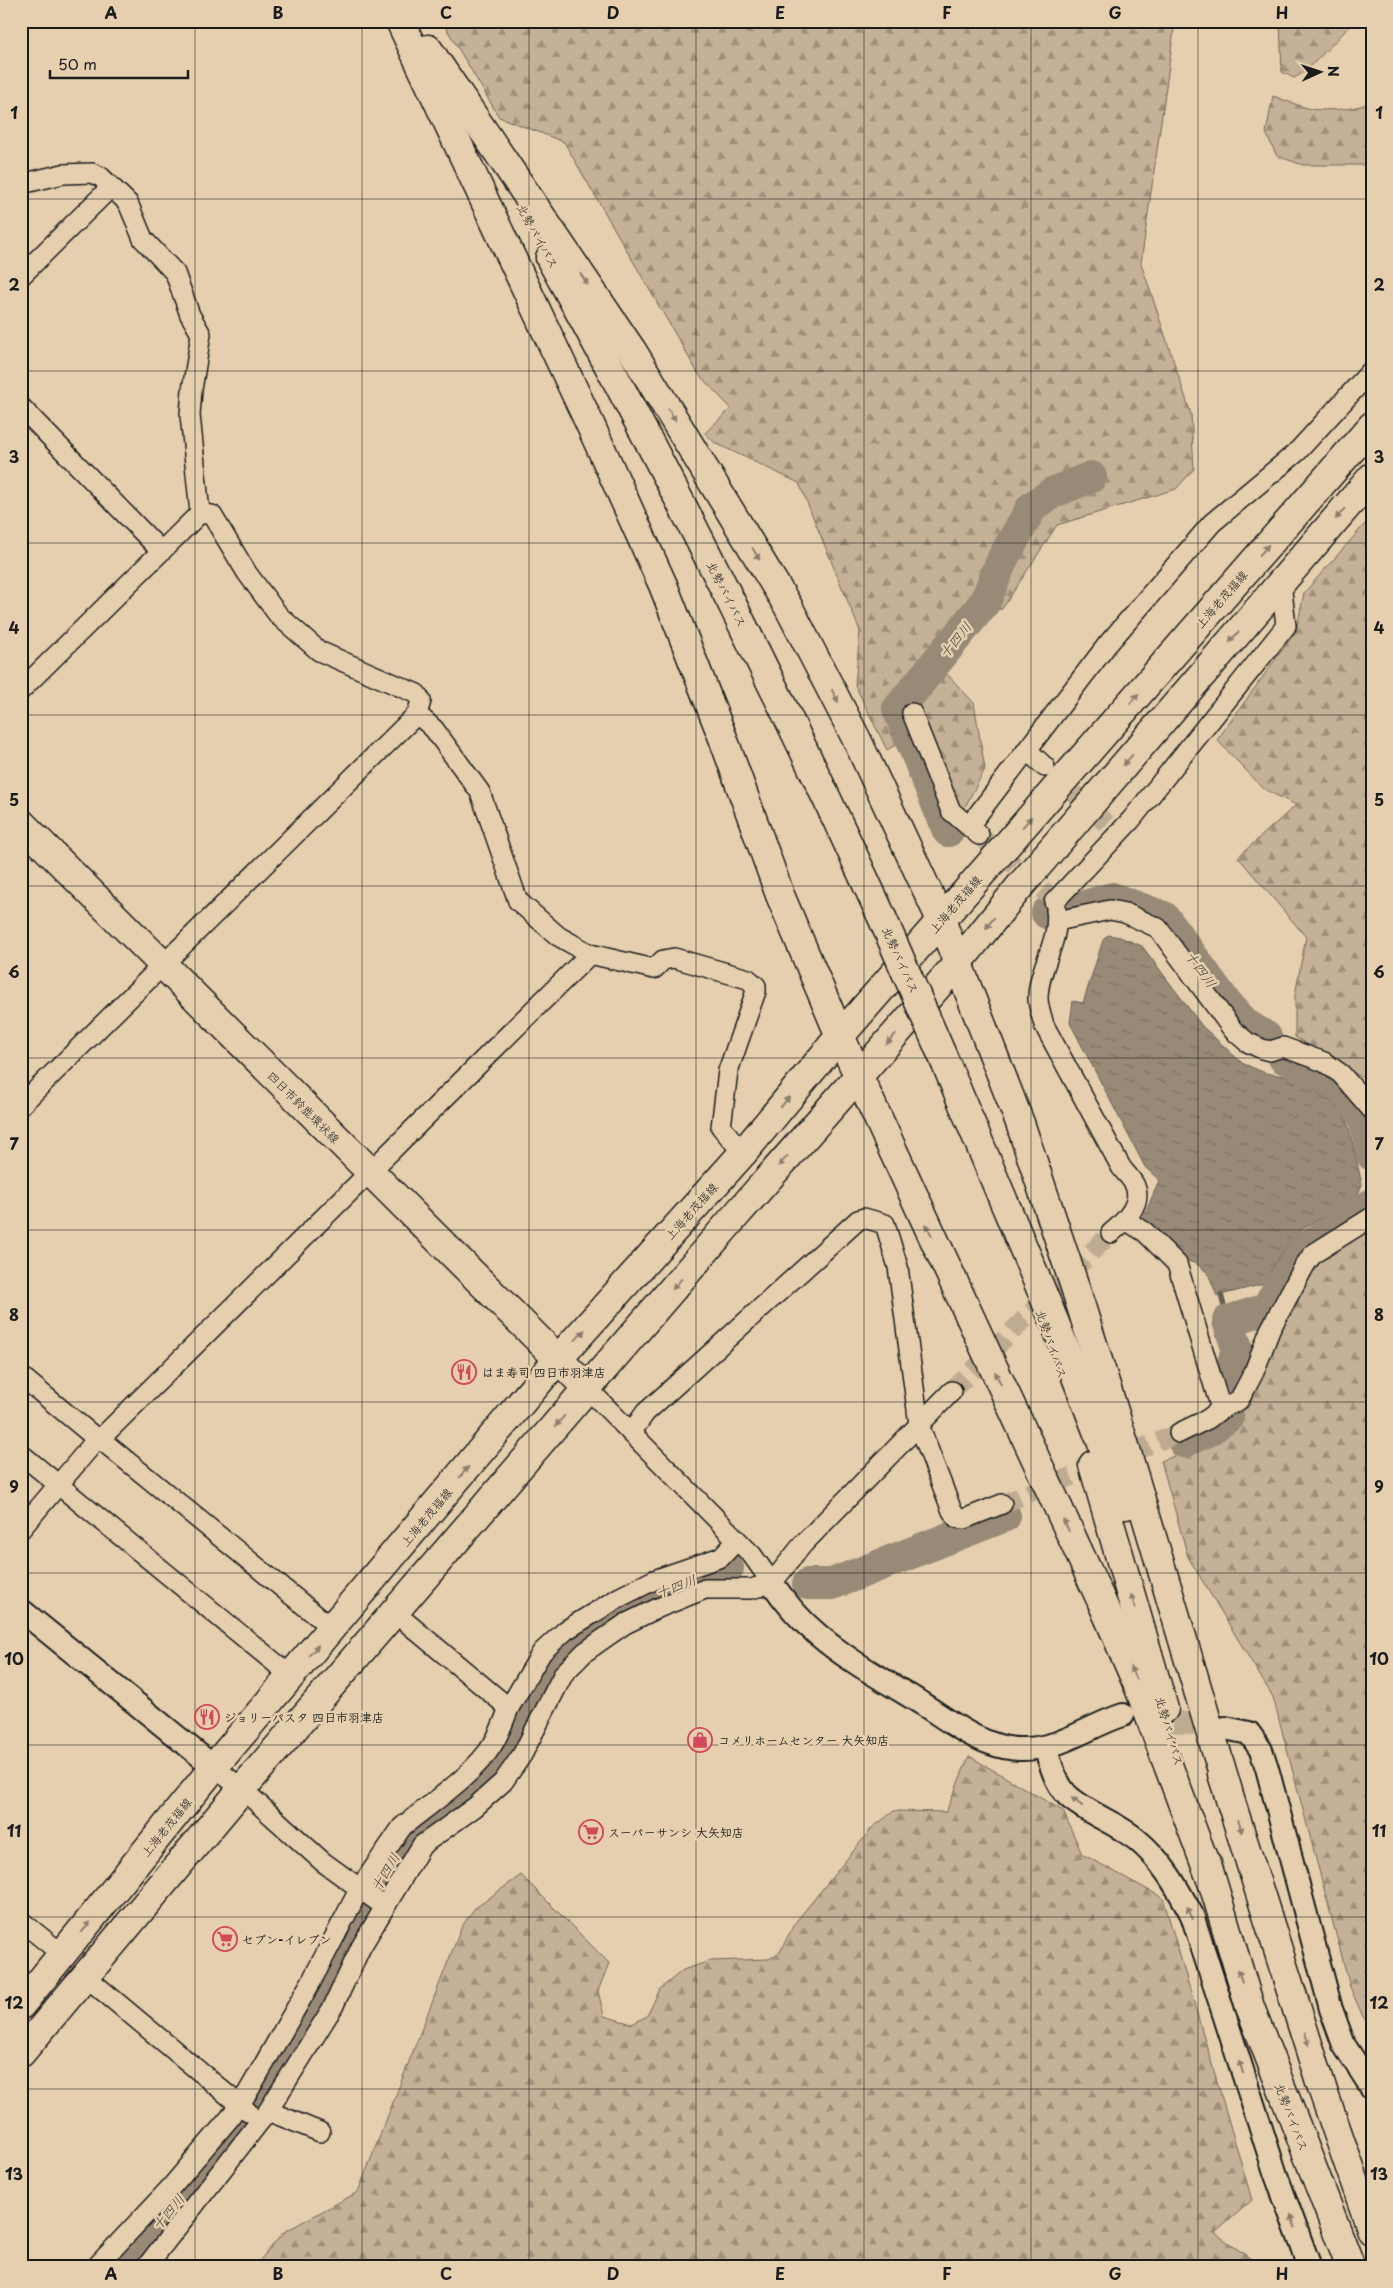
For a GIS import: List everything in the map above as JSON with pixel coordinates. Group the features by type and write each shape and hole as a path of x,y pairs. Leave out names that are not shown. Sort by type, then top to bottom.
{"main road":[{"path":"400,21 589,422 663,585 780,895 858,1076 1116,1635 1139,1688 1212,1882"},
{"path":"408,21 633,352 788,606 857,740 941,920 1020,1123 1074,1284 1127,1453 1228,1791"},
{"name":"北勢バイパス","path":"408,21 520,204 608,362 752,643 820,782 946,1064 1055,1323 1148,1563 1228,1791 1323,2091 1372,2231"},
{"name":"上海老茂福線","path":"21,2005 214,1767 333,1629 558,1359 743,1153 840,1036 1372,426"},
{"path":"21,2054 242,1788 958,963 1021,884 1372,477"},
{"name":"四日市鈴鹿環状線","path":"21,823 588,1389"},
{"name":"北勢バイパス","path":"1000,1191 1092,1463 1212,1882 1250,2006 1351,2267"},
{"path":"1250,2006 1294,2147 1336,2267"}],"street":[{"path":"21,184 63,174 92,173 101,177 128,204 143,239 175,273 190,315 201,334 190,415 200,512"},
{"path":"21,276 110,188"},
{"path":"912,713 951,810 974,830 1027,750 1107,645 1212,522 1296,452 1372,370"},
{"path":"21,407 161,551"},
{"path":"21,690 200,512"},
{"path":"21,1105 417,714 421,701 417,694 319,651 280,616 247,573 212,515 200,512"},
{"path":"1111,1233 1125,1220 1136,1202 1136,1187 1121,1167 1044,1025 1038,1005 1039,987 1055,908 1112,829 1286,626 1281,582"},
{"path":"417,714 434,729 480,792 518,901 558,936 590,954 654,969 663,960 674,958 748,979 756,986 756,991 728,1071 721,1127 743,1153"},
{"path":"1027,750 1045,767"},
{"path":"1055,908 1110,910 1125,914 1158,928 1233,1030 1247,1042 1270,1051 1283,1047 1324,1062 1341,1074 1372,1110"},
{"path":"21,1529 98,1439 590,954"},
{"path":"1179,1433 1208,1419 1221,1409 1239,1400 1254,1372 1270,1330 1305,1265 1313,1254 1372,1217"},
{"path":"631,1433 645,1414 858,1220 864,1218 886,1224 898,1267 919,1425 952,1511 957,1518 964,1519 1002,1504"},
{"path":"1125,1220 1145,1232 1177,1264 1221,1409"},
{"path":"21,1376 333,1629"},
{"path":"588,1389 752,1555 791,1609 816,1634 838,1651 965,1730 990,1743 1018,1749 1045,1748 1075,1736 1102,1722 1123,1715"},
{"path":"96,2267 172,2186 253,2113 293,2014 362,1889 402,1827 471,1770 493,1744 509,1708 542,1652 566,1630 591,1631 626,1624 706,1589 751,1588 772,1583 803,1544 952,1391"},
{"path":"21,1454 291,1676"},
{"path":"146,2267 253,2113 333,2007 360,1947 422,1845 515,1767 564,1673 585,1652 591,1631 620,1597 654,1580 721,1557 737,1540"},
{"path":"21,1610 242,1788 323,1862 384,1905"},
{"path":"394,1612 509,1708"},
{"path":"1225,1728 1249,1733 1260,1750 1267,1768 1332,2009 1344,2045 1372,2088"},
{"path":"1045,1748 1054,1774 1067,1794 1085,1808 1111,1822 1135,1839 1154,1856 1174,1881 1192,1915 1276,2175 1310,2267"},
{"path":"474,1772 488,1790"},
{"path":"21,1921 63,1955"},
{"path":"85,1976 253,2113 320,2132"}],"green space":[{"path":"442,21 1172,21 1174,30 1141,263 1191,414 1194,469 1176,489 1057,525 1002,609 988,610 949,645 946,673 974,703 985,769 954,828 902,741 887,750 855,685 860,631 799,483 715,443 705,433 731,408 699,375 564,142 499,117"},
{"path":"1280,21 1355,21 1306,71 1294,78 1282,72"},
{"path":"1273,96 1317,110 1352,108 1372,100 1372,165 1303,165 1277,156 1266,133"},
{"path":"1372,516 1372,1090 1366,1080 1295,1037 1295,995 1306,937 1238,857 1296,805 1264,789 1217,740 1296,631 1304,593"},
{"path":"1372,1228 1372,2025 1363,2017 1350,1987 1273,1697 1188,1557 1161,1461 1209,1443 1250,1405 1262,1362 1276,1334 1295,1309 1307,1276 1322,1259"},
{"path":"969,1756 1063,1811 1082,1854 1163,1898 1252,2200 1215,2233 1262,2267 254,2267 284,2232 358,2192 462,1926 474,1909 521,1875 609,1963 598,1991 604,2016 632,2024 647,2016 660,1989 683,1970 710,1961 769,1959 780,1952 794,1924 872,1828 894,1811 946,1812"}],"water":[{"path":"1108,935 1120,937 1142,946 1202,1026 1242,1063 1265,1073 1292,1077 1311,1086 1343,1113 1349,1128 1362,1184 1359,1192 1346,1205 1302,1230 1290,1242 1264,1284 1217,1296 1208,1273 1197,1264 1184,1260 1143,1219 1159,1180 1145,1167 1070,1023 1073,1001 1083,1003 1103,940"}],"waterway":[{"name":"十四川","path":"948,831 898,709 985,602 1003,558 1032,507 1052,493 1091,477"},
{"name":"十四川","path":"1047,913 1067,911 1112,898 1164,917 1229,1007 1248,1026 1266,1037"},
{"name":"十四川","path":"1284,1058 1319,1073 1348,1096 1363,1117 1372,1155"},
{"name":"十四川","path":"1228,1396 1228,1381 1237,1348 1228,1321 1266,1309 1304,1249 1372,1204"},
{"path":"1221,1295 1228,1321"},
{"name":"十四川","path":"1184,1442 1208,1431 1228,1417 1228,1414"},
{"name":"十四川","path":"808,1584 832,1584 1005,1516"},
{"name":"十四川","path":"123,2267 162,2222 255,2104 317,2000 365,1906 401,1847 410,1835 445,1813 494,1768 503,1757 550,1666 570,1645 618,1611 646,1596 728,1568"}],"tunnel":[{"path":"1053,774 1107,824"},
{"path":"979,835 1051,897"},
{"path":"952,1391 1111,1233"},
{"path":"1002,1504 1179,1433"},
{"path":"1141,1717 1223,1728"}],"place":[{"name":"はま寿司 四日市羽津店","path":"464,1372"},
{"name":"ジョリーパスタ 四日市羽津店","path":"207,1717"},
{"name":"コメリホームセンター 大矢知店","path":"700,1740"},
{"name":"スーパーサンシ 大矢知店","path":"591,1832"},
{"name":"セブン-イレブン","path":"225,1939"}]}
